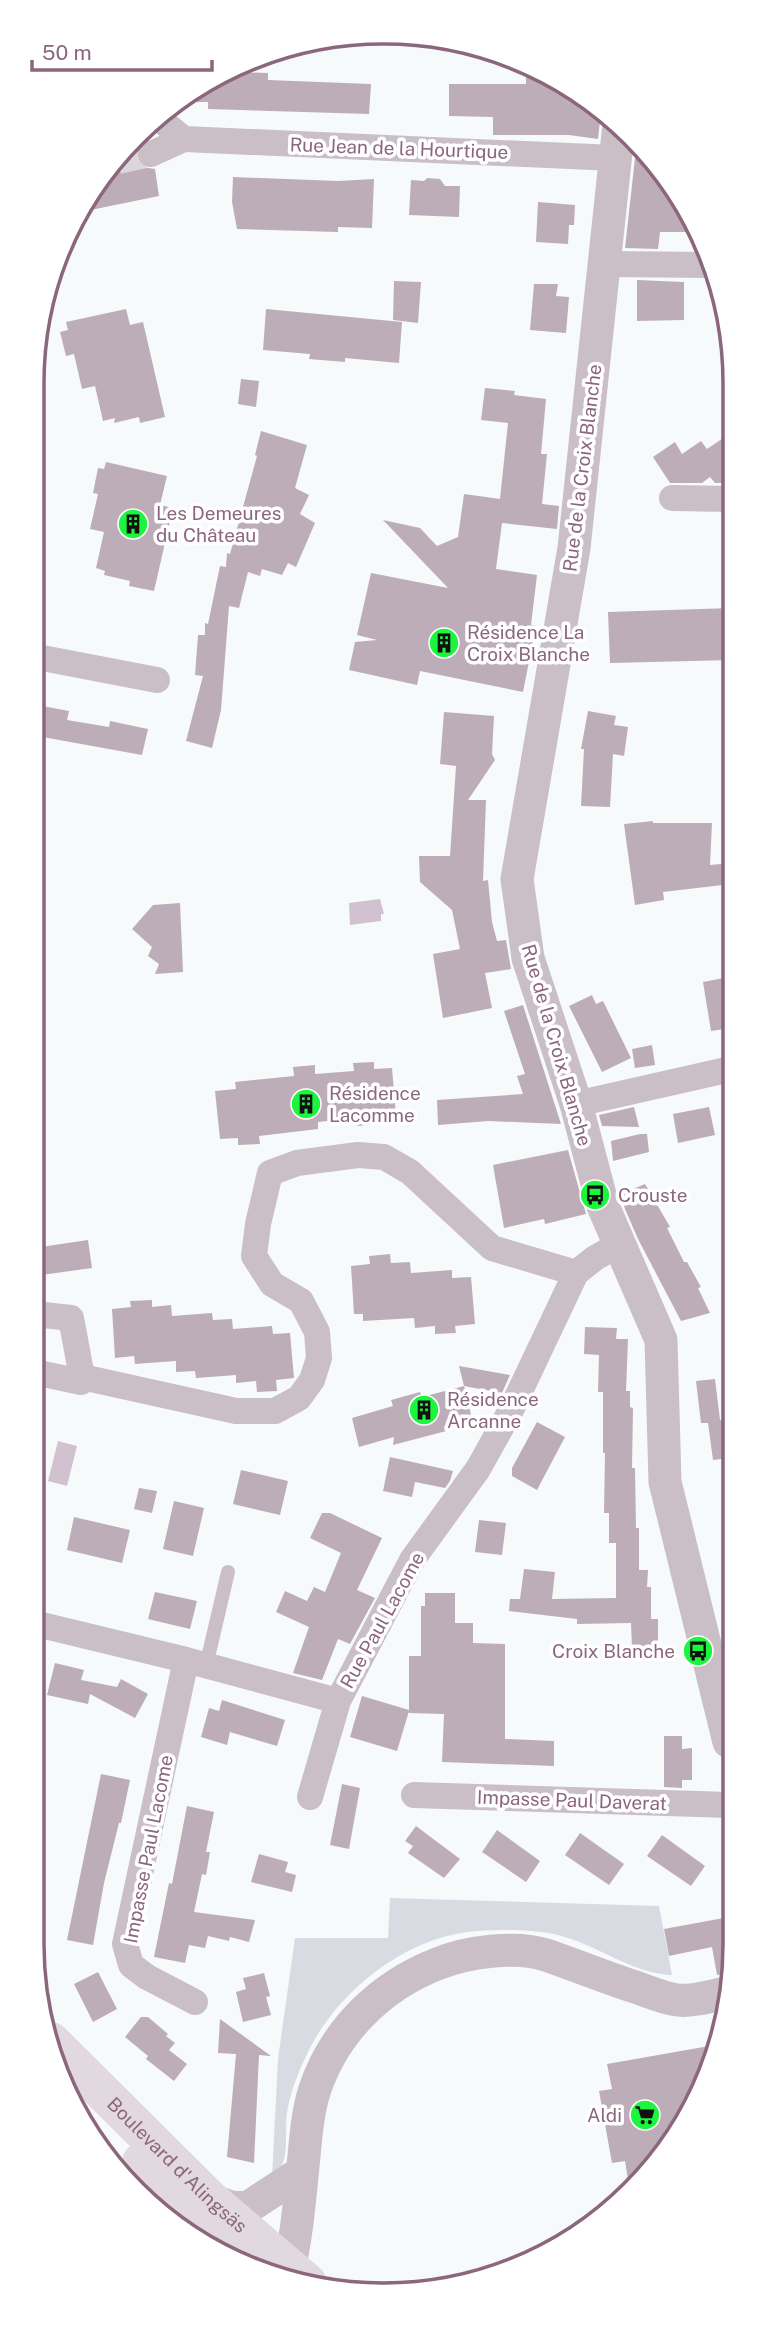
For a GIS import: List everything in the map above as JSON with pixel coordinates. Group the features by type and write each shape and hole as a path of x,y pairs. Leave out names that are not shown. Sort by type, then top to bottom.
{"main road":[{"name":"Boulevard d'Alingsäs","path":"63,2055 200,2215 282,2267"},
{"name":"Boulevard d'Alingsäs","path":"83,2101 215,2238"},
{"path":"141,2162 200,2215"}],"street":[{"path":"165,123 184,139"},
{"name":"Rue de la Croix Blanche","path":"617,137 575,548 517,879 528,958 576,1104 603,1206 660,1340 665,1482 720,1659 723,1687"},
{"name":"Rue Jean de la Hourtique","path":"151,154 184,139 614,158"},
{"path":"605,264 702,265"},
{"path":"672,498 723,499"},
{"path":"44,658 157,680"},
{"path":"576,1104 723,1071"},
{"path":"82,1377 236,1411 275,1411 299,1398 312,1380 319,1358 317,1332 301,1301 272,1284 254,1256 258,1224 270,1173 297,1163 358,1155 384,1157 410,1172 492,1248 576,1273"},
{"name":"Rue Paul Lacome","path":"44,1626 338,1701 412,1560 478,1469 512,1408 576,1273 618,1245"},
{"path":"44,1315 71,1318 82,1377 81,1382 44,1374"},
{"name":"Impasse Paul Lacome","path":"195,2002 147,1977 131,1965 125,1944 196,1663"},
{"path":"310,1797 338,1701"},
{"name":"Impasse Paul Daverat","path":"414,1795 723,1805"},
{"path":"295,2272 302,2172 315,2088 335,2048 358,2016 374,2000 415,1973 449,1959 483,1952 513,1951 543,1954 594,1974 677,2000 719,1994"},
{"path":"200,2215 231,2207 247,2208 302,2172"}],"lane":[{"path":"196,1663 228,1572"}],"shaded area":[{"path":"380,899 384,914 381,914 381,921 350,925 349,903"},
{"path":"58,1441 77,1446 67,1486 48,1481"},
{"path":"390,1898 659,1906 672,1975 632,1966 568,1938 529,1931 490,1930 447,1936 405,1953 367,1978 321,2029 294,2084 287,2114 284,2159 272,2177 278,2059 295,1938 388,1938"}],"building":[{"path":"248,72 268,73 268,80 371,84 369,114 208,109 208,102 194,102"},
{"path":"526,75 553,89 590,114 600,122 598,139 569,135 493,135 493,117 449,116 449,84 526,84"},
{"path":"136,151 136,160 142,167 155,169 159,196 92,210"},
{"path":"635,155 666,195 687,232 660,232 658,249 625,248"},
{"path":"233,177 338,181 374,179 372,228 338,227 338,232 237,229 232,202"},
{"path":"427,178 440,179 445,186 460,186 459,217 409,215 411,180 424,181"},
{"path":"538,202 575,205 574,225 569,225 568,244 536,242"},
{"path":"637,280 684,282 684,320 637,321"},
{"path":"394,281 421,282 418,323 393,320"},
{"path":"534,284 558,284 556,296 569,297 566,333 530,330"},
{"path":"126,309 130,325 143,322 165,417 140,423 139,417 114,423 115,418 103,421 95,386 82,389 74,354 66,356 60,332 68,330 66,322"},
{"path":"266,309 402,322 399,363 345,358 345,362 309,359 310,354 263,350"},
{"path":"241,379 259,381 256,407 238,404"},
{"path":"485,388 515,391 514,395 546,399 541,454 547,454 542,504 559,506 557,529 502,523 496,569 537,575 531,625 536,626 523,692 420,671 417,685 349,670 355,642 377,640 357,635 371,573 448,588 383,520 420,528 437,546 458,537 464,494 500,499 508,423 481,420"},
{"path":"261,431 307,445 295,488 309,495 300,514 315,523 296,567 288,563 282,575 262,569 260,576 248,572 239,608 229,606 221,710 212,748 186,741 203,676 195,675 198,635 205,635 205,623 208,624 220,566 226,567 227,553 230,554 257,456 255,455"},
{"path":"723,438 723,483 715,483 710,477 702,483 670,483 653,457 675,442 682,454 701,441 707,449"},
{"name":"Les Demeures du Château","path":"106,462 167,476 160,505 173,508 154,591 129,586 130,581 104,575 105,571 96,568 104,532 90,529 98,494 93,493 98,468 104,469"},
{"path":"723,608 723,660 610,663 608,612"},
{"path":"44,706 69,711 67,720 109,727 110,721 148,729 142,755 44,737"},
{"path":"588,711 616,716 614,725 628,727 624,756 613,754 610,807 581,806 584,749 581,749"},
{"path":"444,712 494,716 492,754 495,760 468,800 486,800 483,881 488,880 492,922 497,941 506,940 511,969 485,973 492,1008 443,1018 433,954 460,949 452,910 420,882 419,856 450,856 456,766 440,764"},
{"path":"653,821 712,823 710,865 723,864 723,885 663,892 664,900 635,905 624,824"},
{"path":"180,903 183,972 155,974 159,964 148,956 152,947 132,929 153,905"},
{"path":"723,978 723,1029 711,1031 703,982"},
{"path":"592,995 596,1004 603,1001 631,1058 602,1072 569,1006"},
{"path":"523,1005 561,1124 488,1121 438,1125 437,1100 523,1094 517,1076 525,1074 504,1011"},
{"path":"652,1045 655,1065 635,1068 632,1049"},
{"name":"Résidence Lacomme","path":"374,1062 374,1069 392,1068 396,1116 377,1118 377,1124 357,1126 357,1118 318,1122 318,1129 259,1136 260,1144 238,1145 238,1138 220,1139 215,1091 236,1089 235,1082 294,1076 293,1067 315,1065 315,1074 354,1071 353,1063"},
{"path":"634,1107 639,1127 602,1126 599,1115"},
{"path":"709,1107 715,1135 678,1143 673,1114"},
{"path":"647,1134 649,1152 613,1161 611,1141"},
{"path":"568,1150 586,1214 545,1224 544,1219 504,1228 493,1165"},
{"path":"645,1184 670,1227 667,1228 684,1262 687,1262 701,1287 698,1288 710,1313 681,1321 638,1239 621,1194"},
{"path":"88,1240 92,1268 44,1275 44,1247"},
{"path":"390,1254 391,1263 410,1262 411,1273 452,1270 452,1278 471,1277 475,1324 455,1326 456,1333 435,1334 435,1326 415,1328 414,1318 363,1321 363,1314 354,1314 351,1266 370,1264 369,1256"},
{"path":"152,1300 152,1307 171,1305 172,1316 212,1313 213,1320 232,1319 233,1329 272,1326 273,1334 290,1333 294,1378 276,1380 277,1391 257,1392 256,1381 236,1383 236,1375 196,1378 195,1371 176,1372 176,1361 135,1364 134,1356 115,1358 112,1309 131,1307 130,1301"},
{"path":"585,1327 617,1328 616,1339 628,1339 626,1391 630,1391 630,1407 633,1408 632,1468 635,1468 639,1570 648,1570 651,1619 658,1619 658,1648 632,1648 631,1623 577,1624 577,1619 509,1611 510,1599 520,1599 524,1569 555,1572 552,1599 616,1598 616,1543 609,1543 609,1513 604,1513 605,1453 603,1392 598,1392 599,1355 584,1354"},
{"path":"459,1366 510,1375 502,1393 464,1386"},
{"path":"715,1379 720,1420 723,1420 723,1459 713,1460 708,1423 701,1423 696,1381"},
{"name":"Résidence Arcanne","path":"464,1386 471,1415 448,1421 450,1430 393,1445 394,1437 359,1447 352,1418 393,1406 391,1400 420,1392 422,1397"},
{"path":"537,1422 565,1437 537,1490 512,1476 512,1468"},
{"path":"390,1457 453,1471 450,1481 445,1488 415,1482 412,1497 383,1491"},
{"path":"241,1470 288,1481 280,1515 233,1504"},
{"path":"139,1488 157,1491 152,1513 134,1509"},
{"path":"174,1501 204,1508 193,1556 163,1549"},
{"path":"322,1513 330,1513 382,1538 357,1590 375,1598 350,1644 338,1639 322,1680 293,1673 309,1627 276,1612 285,1591 307,1601 314,1587 325,1592 341,1553 310,1538"},
{"path":"74,1517 130,1530 122,1563 67,1550"},
{"path":"479,1520 506,1523 502,1555 475,1552"},
{"path":"155,1592 197,1601 190,1629 148,1619"},
{"path":"425,1593 455,1593 455,1623 473,1623 473,1643 505,1644 505,1739 554,1741 554,1766 442,1762 444,1714 409,1711 397,1751 350,1737 362,1696 409,1710 409,1656 421,1656 421,1606 425,1606"},
{"path":"55,1663 84,1670 81,1680 117,1687 121,1679 148,1694 135,1718 90,1694 88,1704 47,1695"},
{"path":"222,1700 285,1720 277,1746 230,1732 227,1745 201,1737 209,1708 219,1711"},
{"path":"664,1736 682,1736 682,1749 692,1748 692,1780 682,1780 682,1788 664,1787"},
{"path":"101,1774 130,1780 104,1883 93,1945 67,1940"},
{"path":"342,1784 360,1788 349,1849 330,1845"},
{"path":"187,1806 214,1812 206,1852 210,1852 206,1875 202,1874 194,1912 255,1920 249,1942 230,1937 229,1941 208,1936 205,1948 189,1945 185,1963 154,1957"},
{"path":"416,1826 460,1859 444,1878 408,1853 413,1846 405,1841"},
{"path":"497,1830 540,1861 526,1882 482,1852"},
{"path":"580,1833 624,1864 609,1885 565,1855"},
{"path":"662,1835 705,1866 691,1886 647,1856"},
{"path":"259,1854 288,1862 285,1872 296,1875 292,1892 251,1882"},
{"path":"723,1918 722,1974 717,1975 712,1947 669,1956 664,1929"},
{"path":"98,1972 117,2009 93,2022 74,1984"},
{"path":"264,1973 270,1996 266,1997 271,2015 243,2022 236,1992 246,1989 243,1978"},
{"path":"141,2017 148,2017 168,2034 166,2036 175,2043 169,2050 187,2064 174,2081 146,2059 148,2056 125,2037"},
{"path":"220,2019 271,2056 259,2055 254,2163 227,2157 236,2054 218,2053"},
{"name":"Aldi","path":"707,2046 678,2113 653,2150 628,2180 625,2161 612,2163 599,2091 612,2089 607,2064"}],"tunnel":[{"path":"128,159 151,154"}],"place":[{"name":"Les Demeures du Château","path":"133,524"},
{"name":"Résidence La Croix Blanche","path":"444,643"},
{"name":"Résidence Lacomme","path":"306,1104"},
{"name":"Crouste","path":"595,1195"},
{"name":"Résidence Arcanne","path":"424,1410"},
{"name":"Croix Blanche","path":"698,1651"},
{"name":"Aldi","path":"645,2115"}]}
